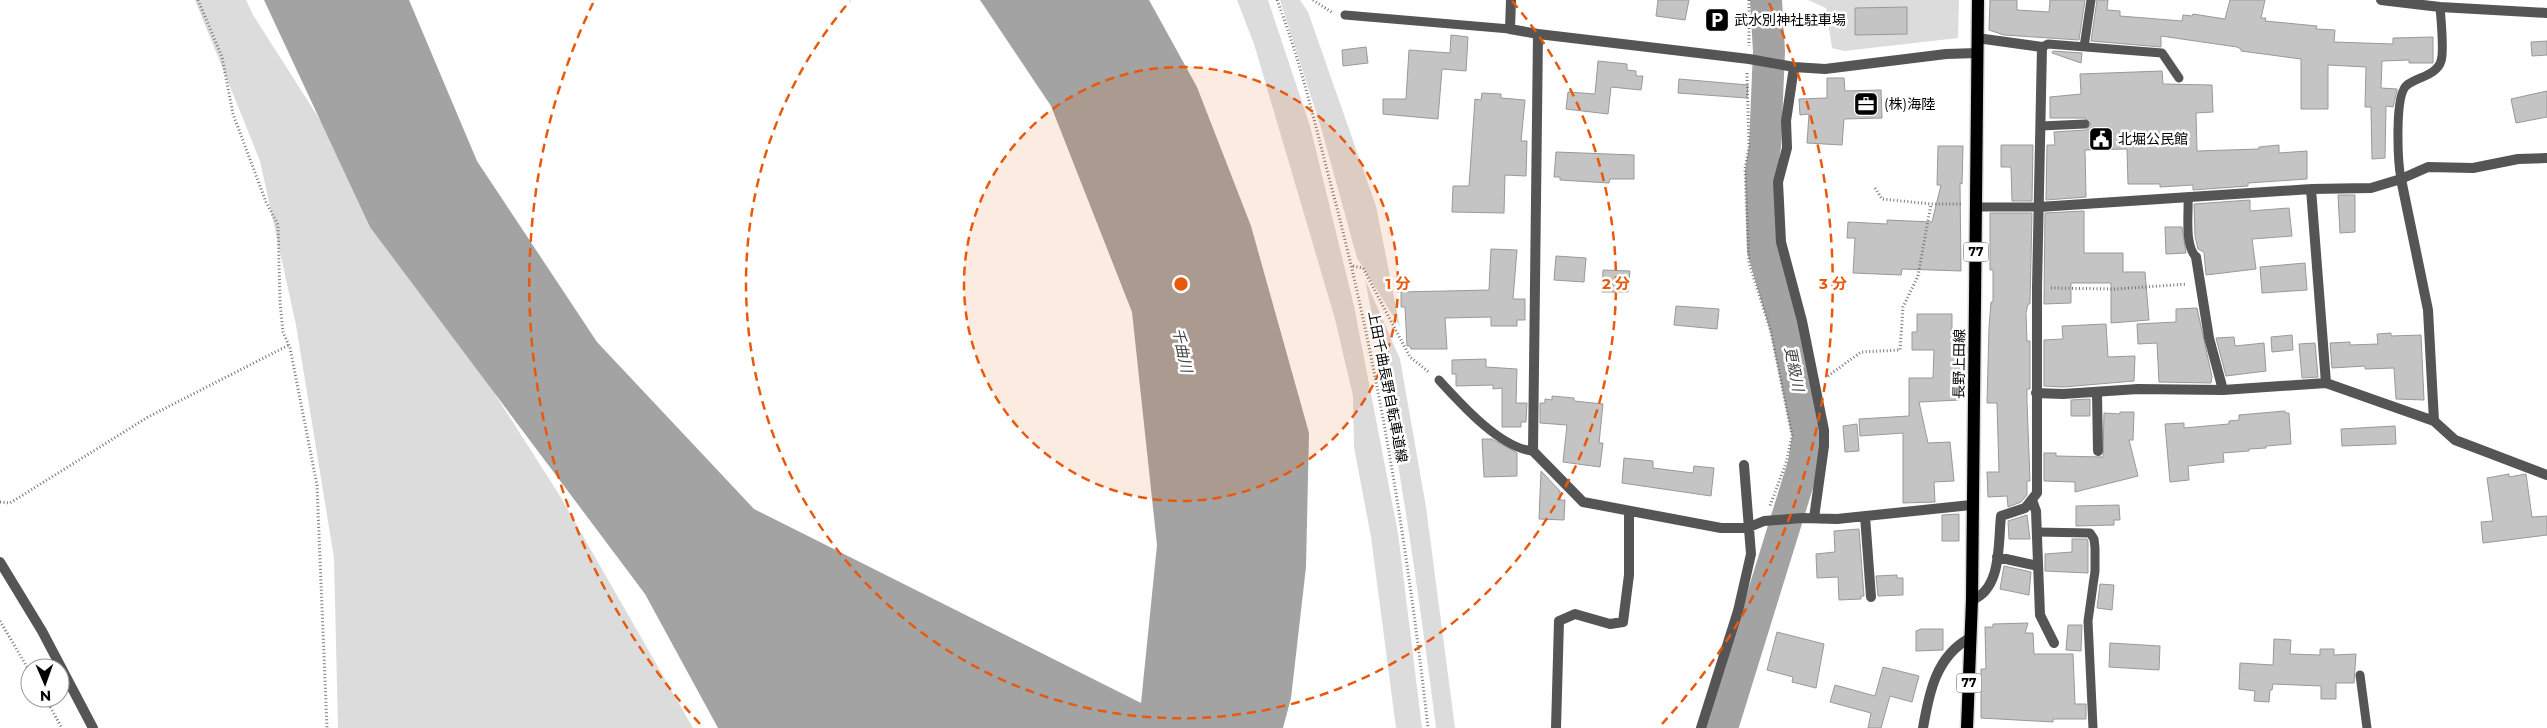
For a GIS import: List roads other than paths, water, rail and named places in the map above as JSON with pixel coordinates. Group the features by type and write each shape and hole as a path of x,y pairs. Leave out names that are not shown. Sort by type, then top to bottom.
{"main road":[{"name":"長野上田線","path":"1967,728 1972,600 1978,0"}],"street":[{"path":"1511,0 1510,29 1751,60 1791,67 1825,68 1946,54 1978,53"},
{"path":"2381,0 2440,7 2547,13"},
{"path":"1538,34 1533,452 1583,502 1721,528 1747,528 1766,521 1802,518 1837,519 1972,505"},
{"path":"1972,600 1981,597 1990,587 1997,557 2001,516 2025,508 2037,493 2037,288 2042,47 1977,38"},
{"path":"1791,67 1786,122 1786,148 1778,182 1781,242 1802,321 1824,430 1824,446 1814,518"},
{"path":"2039,206 2311,189 2371,188 2401,179 2428,167 2473,168 2518,159 2547,158"},
{"path":"2401,179 2428,310 2434,421"},
{"path":"2311,189 2326,383"},
{"path":"2196,258 2209,338 2223,390"},
{"path":"2036,394 2138,389 2223,390 2326,383 2434,421 2455,440 2547,475"},
{"path":"2097,392 2098,451"},
{"path":"1701,728 1738,611 1750,554 1744,465"},
{"path":"2032,500 2036,510 2040,615 2054,643"},
{"path":"1556,728 1559,621 1574,614 1610,624 1623,622 1629,576 1629,511"},
{"path":"1865,516 1871,597"},
{"path":"1997,557 2038,566"},
{"path":"0,562 42,631 93,728"},
{"path":"1923,728 1929,694 1945,658 1956,645 1970,638"}],"lane":[{"path":"2084,47 2090,0"},
{"path":"2401,179 2399,124 2402,94 2406,86 2435,70 2442,61 2440,7"},
{"path":"1345,15 1510,29"},
{"path":"2042,47 2048,44 2162,53 2179,78"},
{"path":"2041,126 2085,124"},
{"path":"2188,197 2190,239 2192,254 2196,258"},
{"path":"1977,206 2039,206"},
{"path":"1439,380 1460,403 1505,441 1520,450 1533,452"},
{"path":"2037,532 2090,532 2094,539 2095,571 2088,621 2093,728"},
{"path":"2360,675 2367,728"}],"water":[{"name":"千曲川","path":"264,0 409,0 477,161 597,342 754,509 1141,703 1157,545 1132,312 1051,106 980,0 1149,0 1197,87 1251,226 1309,433 1306,567 1291,698 1283,728 718,728 645,594 370,227"}],"waterway":[{"name":"更級川","path":"1722,728 1804,463 1808,436 1786,329 1763,250 1761,172 1765,146 1769,51 1766,0"}],"place":[{"name":"武水別神社駐車場","path":"1717,20"},
{"name":"(株)海陸","path":"1866,104"},
{"name":"北堀公民館","path":"2101,139"}]}
